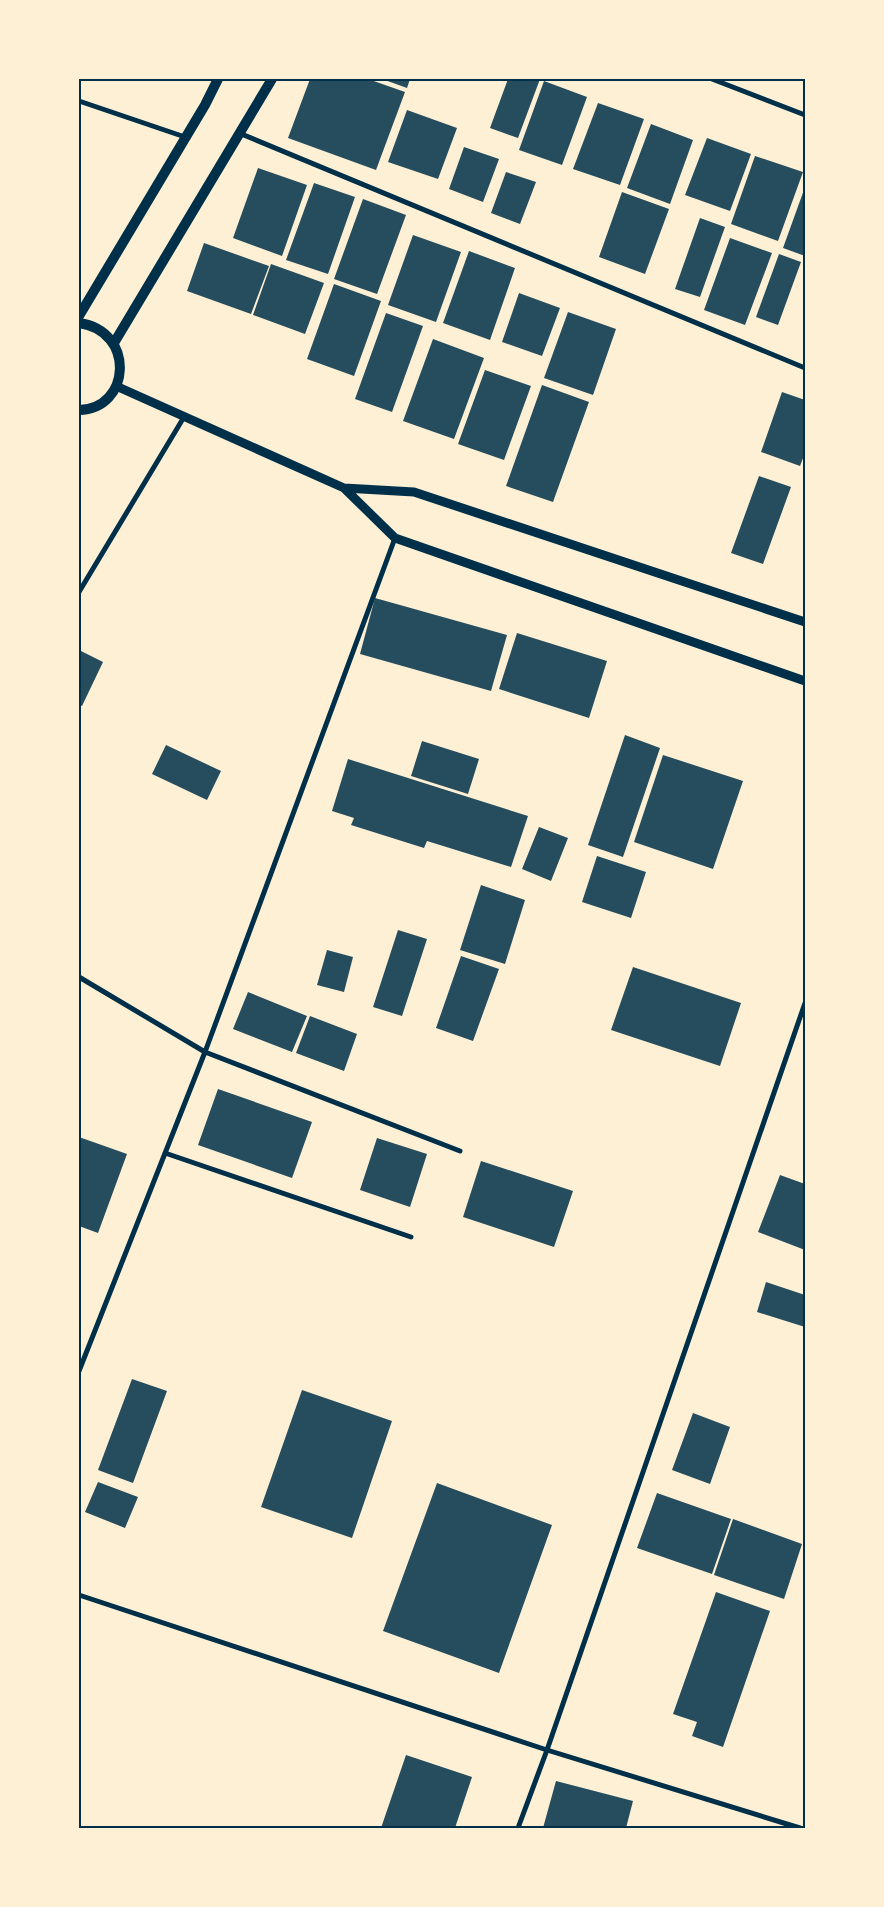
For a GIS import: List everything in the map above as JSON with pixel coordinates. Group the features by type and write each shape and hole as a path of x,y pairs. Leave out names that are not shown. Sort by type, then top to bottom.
{"main road":[{"path":"79,316 218,79"},
{"path":"114,343 272,79"},
{"path":"79,323 90,325 103,332 114,343 119,357 120,372 116,386 108,397 97,406 79,410"}],"street":[{"path":"712,79 805,114"},
{"path":"79,102 184,137"},
{"path":"239,133 805,368"},
{"path":"116,386 344,488 395,538 805,681"},
{"path":"79,592 184,417"},
{"path":"344,488 414,492 805,622"},
{"path":"79,1372 205,1052 395,538"},
{"path":"79,977 205,1052 460,1151"},
{"path":"518,1828 547,1750 805,1003"},
{"path":"165,1154 411,1237"},
{"path":"79,1595 547,1750 800,1828"}],"building":[{"path":"310,79 368,79 405,92 376,170 288,138"},
{"path":"382,79 410,79 407,88"},
{"path":"508,79 540,79 518,138 490,128"},
{"path":"544,81 587,97 562,165 519,150"},
{"path":"598,103 644,119 620,185 573,169"},
{"path":"407,110 457,128 438,179 388,162"},
{"path":"651,124 693,140 670,204 627,188"},
{"path":"707,138 751,154 730,211 685,195"},
{"path":"464,147 499,159 483,202 449,189"},
{"path":"755,156 803,172 778,241 731,224"},
{"path":"258,168 307,185 282,256 233,238"},
{"path":"506,172 536,182 520,224 491,213"},
{"path":"314,183 355,197 328,274 286,260"},
{"path":"805,187 805,256 783,248"},
{"path":"622,192 669,209 645,274 599,257"},
{"path":"363,199 406,215 377,294 334,279"},
{"path":"700,218 725,227 700,297 675,289"},
{"path":"413,235 461,252 436,322 388,305"},
{"path":"730,238 772,253 745,325 704,310"},
{"path":"204,243 269,266 251,314 187,291"},
{"path":"469,251 515,268 490,340 443,323"},
{"path":"779,254 801,262 778,325 756,317"},
{"path":"271,264 324,283 305,334 253,315"},
{"path":"334,284 381,301 354,376 307,359"},
{"path":"519,293 560,308 542,356 502,342"},
{"path":"568,312 616,329 593,395 544,378"},
{"path":"386,313 423,326 392,412 355,399"},
{"path":"433,339 484,358 454,439 403,421"},
{"path":"485,370 531,386 504,460 458,444"},
{"path":"542,385 589,402 553,502 506,486"},
{"path":"782,392 805,400 805,453 800,466 761,452"},
{"path":"759,476 791,487 763,564 731,553"},
{"path":"375,598 507,635 491,691 360,654"},
{"path":"517,633 607,661 589,718 499,689"},
{"path":"79,650 103,662 82,706 79,705"},
{"path":"625,735 660,748 623,857 588,845"},
{"path":"422,741 479,759 468,794 411,776"},
{"path":"166,745 221,771 207,800 152,774"},
{"path":"663,755 743,781 713,869 634,842"},
{"path":"348,759 528,816 511,867 427,841 424,848 351,825 354,818 332,811"},
{"path":"539,827 568,838 551,881 522,869"},
{"path":"597,856 646,872 631,918 582,902"},
{"path":"481,885 525,900 505,964 460,950"},
{"path":"398,930 427,939 402,1016 373,1007"},
{"path":"327,950 353,957 344,992 317,985"},
{"path":"461,956 499,969 473,1041 436,1028"},
{"path":"633,967 741,1003 720,1066 611,1030"},
{"path":"248,992 307,1016 292,1052 233,1029"},
{"path":"310,1016 357,1034 344,1071 296,1053"},
{"path":"218,1089 312,1122 292,1178 198,1145"},
{"path":"79,1137 127,1154 98,1233 79,1226"},
{"path":"377,1138 427,1154 410,1207 360,1190"},
{"path":"481,1161 573,1191 554,1247 463,1217"},
{"path":"780,1175 805,1184 805,1250 758,1232"},
{"path":"766,1282 805,1295 805,1327 757,1312"},
{"path":"132,1379 167,1391 133,1483 98,1470"},
{"path":"302,1390 392,1421 352,1538 261,1507"},
{"path":"693,1413 730,1427 710,1484 672,1470"},
{"path":"98,1482 138,1497 125,1528 85,1512"},
{"path":"437,1483 552,1525 499,1673 383,1631"},
{"path":"657,1493 731,1519 712,1574 637,1548"},
{"path":"733,1519 802,1544 784,1599 714,1575"},
{"path":"716,1592 770,1611 723,1747 692,1736 697,1722 673,1714"},
{"path":"406,1755 472,1777 455,1828 381,1828"},
{"path":"556,1781 633,1801 626,1828 543,1828"}]}
